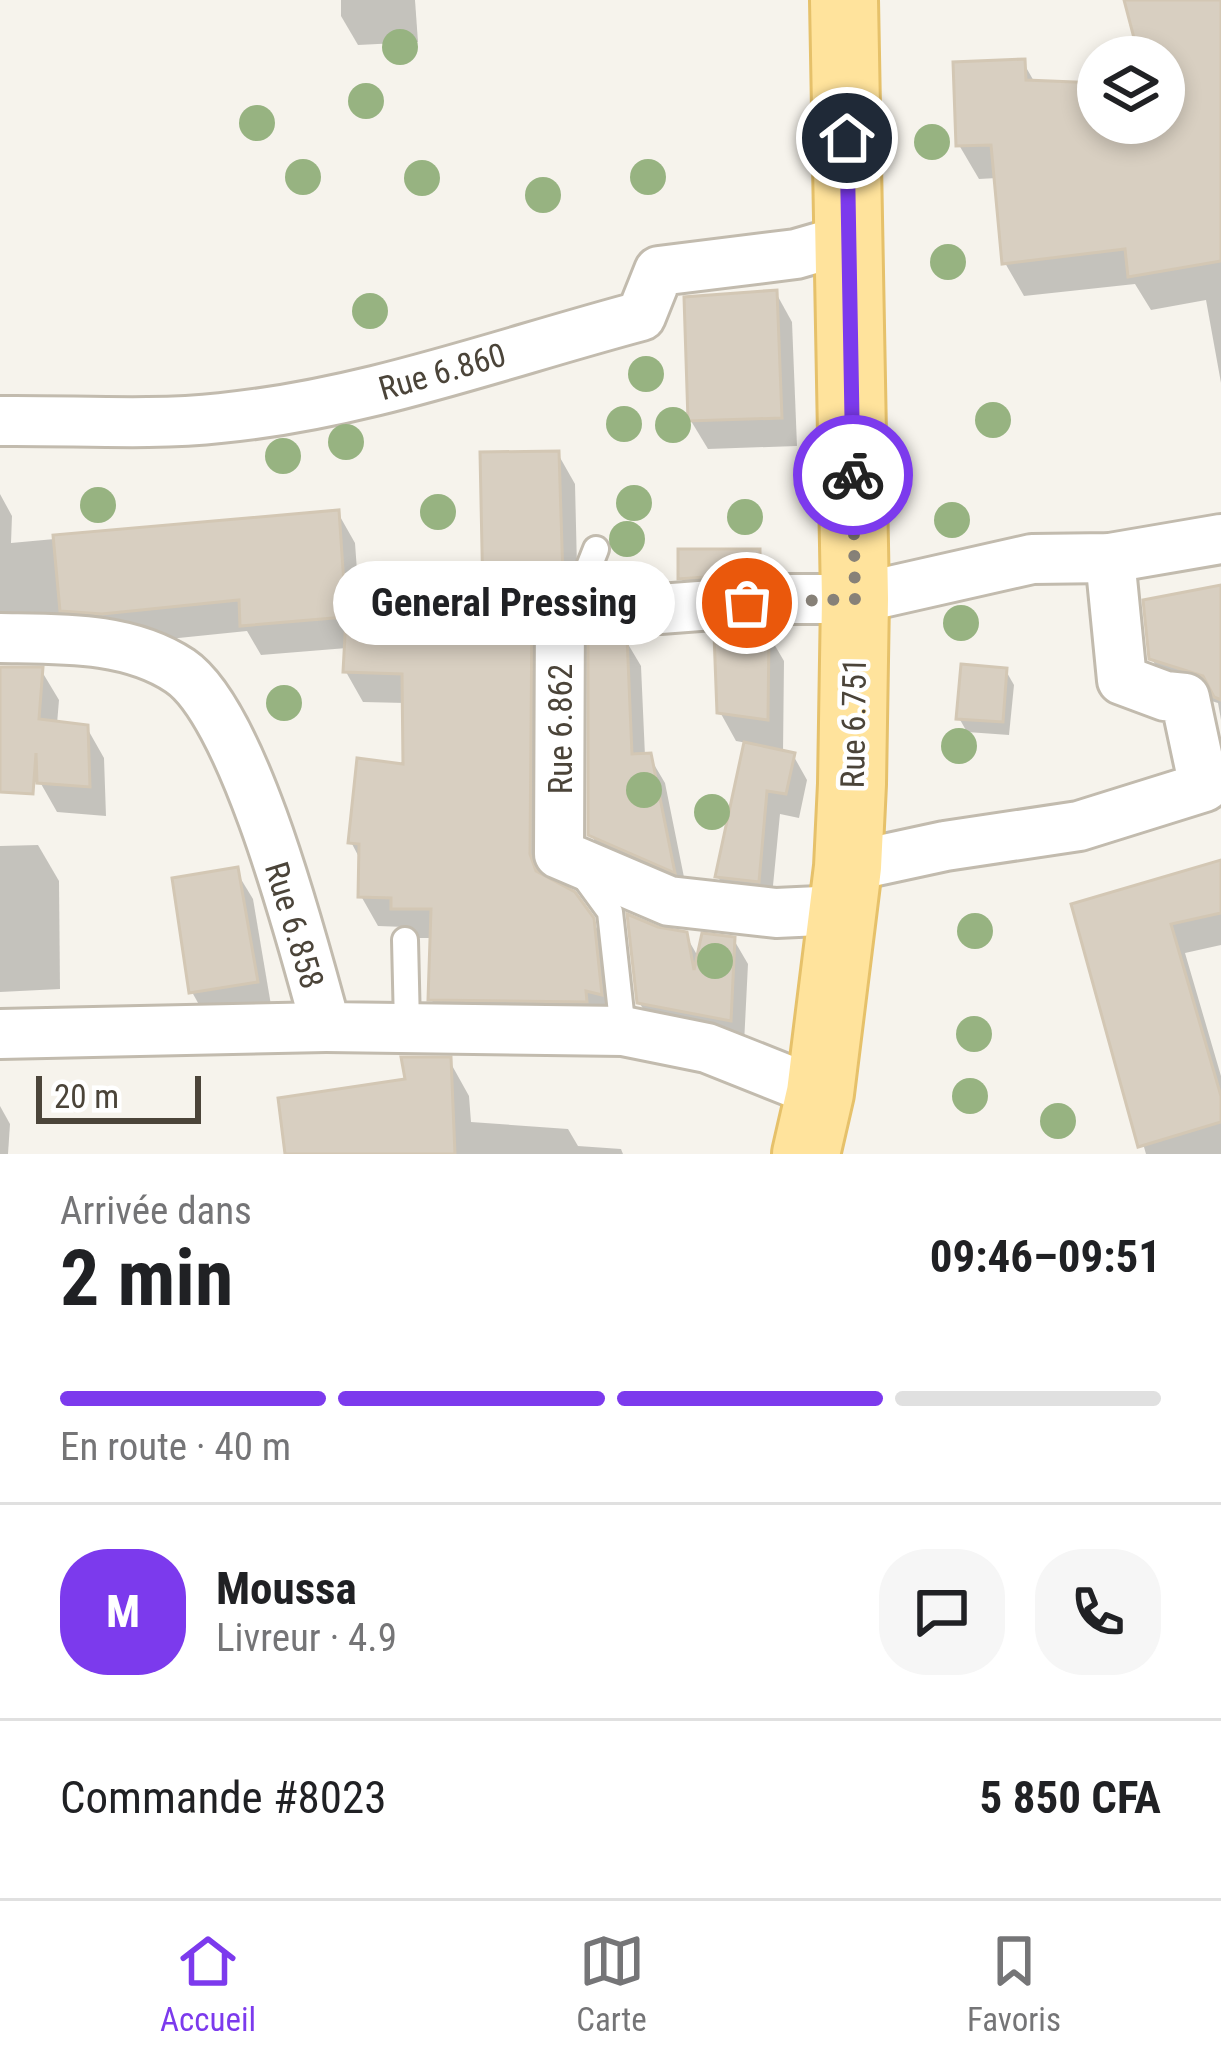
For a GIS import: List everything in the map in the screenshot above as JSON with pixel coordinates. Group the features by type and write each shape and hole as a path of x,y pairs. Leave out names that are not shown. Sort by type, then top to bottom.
{"main road":[{"name":"Rue 6.751","path":"813,1124 844,889 855,599 844,0"}],"street":[{"name":"Rue 6.860","path":"0,421 219,418 319,402 438,376 641,316 659,271 796,254 848,239"},
{"path":"560,608 660,609 855,599 1032,559 1110,558 1221,539"},
{"path":"559,854 669,901 776,913 945,846 1079,826 1204,787 1185,698 1122,680 1110,558"},
{"name":"Rue 6.862","path":"559,854 560,608"},
{"name":"Rue 6.858","path":"0,638 85,639 132,651 179,670 200,691 247,775 326,1027 623,1031 707,1048 813,1124"},
{"path":"0,1034 326,1027"}],"lane":[{"path":"560,608 583,582 596,549"},
{"path":"559,854 594,886 610,912 623,1031"},
{"path":"405,940 407,1025"}],"building":[{"path":"1124,0 1221,0 1221,261 1128,277 1125,249 1002,264 991,145 956,146 953,62 1025,59 1026,80 1077,82 1077,144 1185,144 1185,36 1133,36"},
{"path":"777,290 782,418 688,421 684,297"},
{"path":"559,451 563,579 544,584 532,608 530,854 536,871 575,892 594,918 602,995 586,991 587,1002 428,1000 431,909 391,909 391,898 358,897 359,844 348,843 357,758 403,764 402,674 343,672 346,617 240,626 239,600 102,614 60,611 53,535 339,510 346,614 348,595 483,598 480,452"},
{"path":"678,549 760,549 760,573 678,579"},
{"path":"1221,585 1221,700 1214,697 1203,676 1149,659 1143,600"},
{"path":"769,629 768,720 717,713 714,634"},
{"path":"588,635 627,636 632,754 651,753 675,873 588,835"},
{"path":"961,664 1007,668 1003,722 956,719"},
{"path":"0,667 43,667 39,719 88,725 90,787 37,783 36,753 33,794 0,792"},
{"path":"744,742 795,753 786,794 767,791 759,882 715,877"},
{"path":"1221,860 1221,913 1171,924 1221,1096 1221,1122 1138,1147 1071,904"},
{"path":"238,867 258,982 189,993 172,878"},
{"path":"627,914 687,932 694,970 702,933 735,937 731,1021 637,1003"},
{"path":"401,1057 451,1057 455,1154 285,1154 278,1098 405,1079"}],"way so far":[{"path":"747,603 855,599 853,475"}],"place":[{"name":"General Pressing","path":"747,603"}],"route":[{"path":"847,138 853,475"}]}
